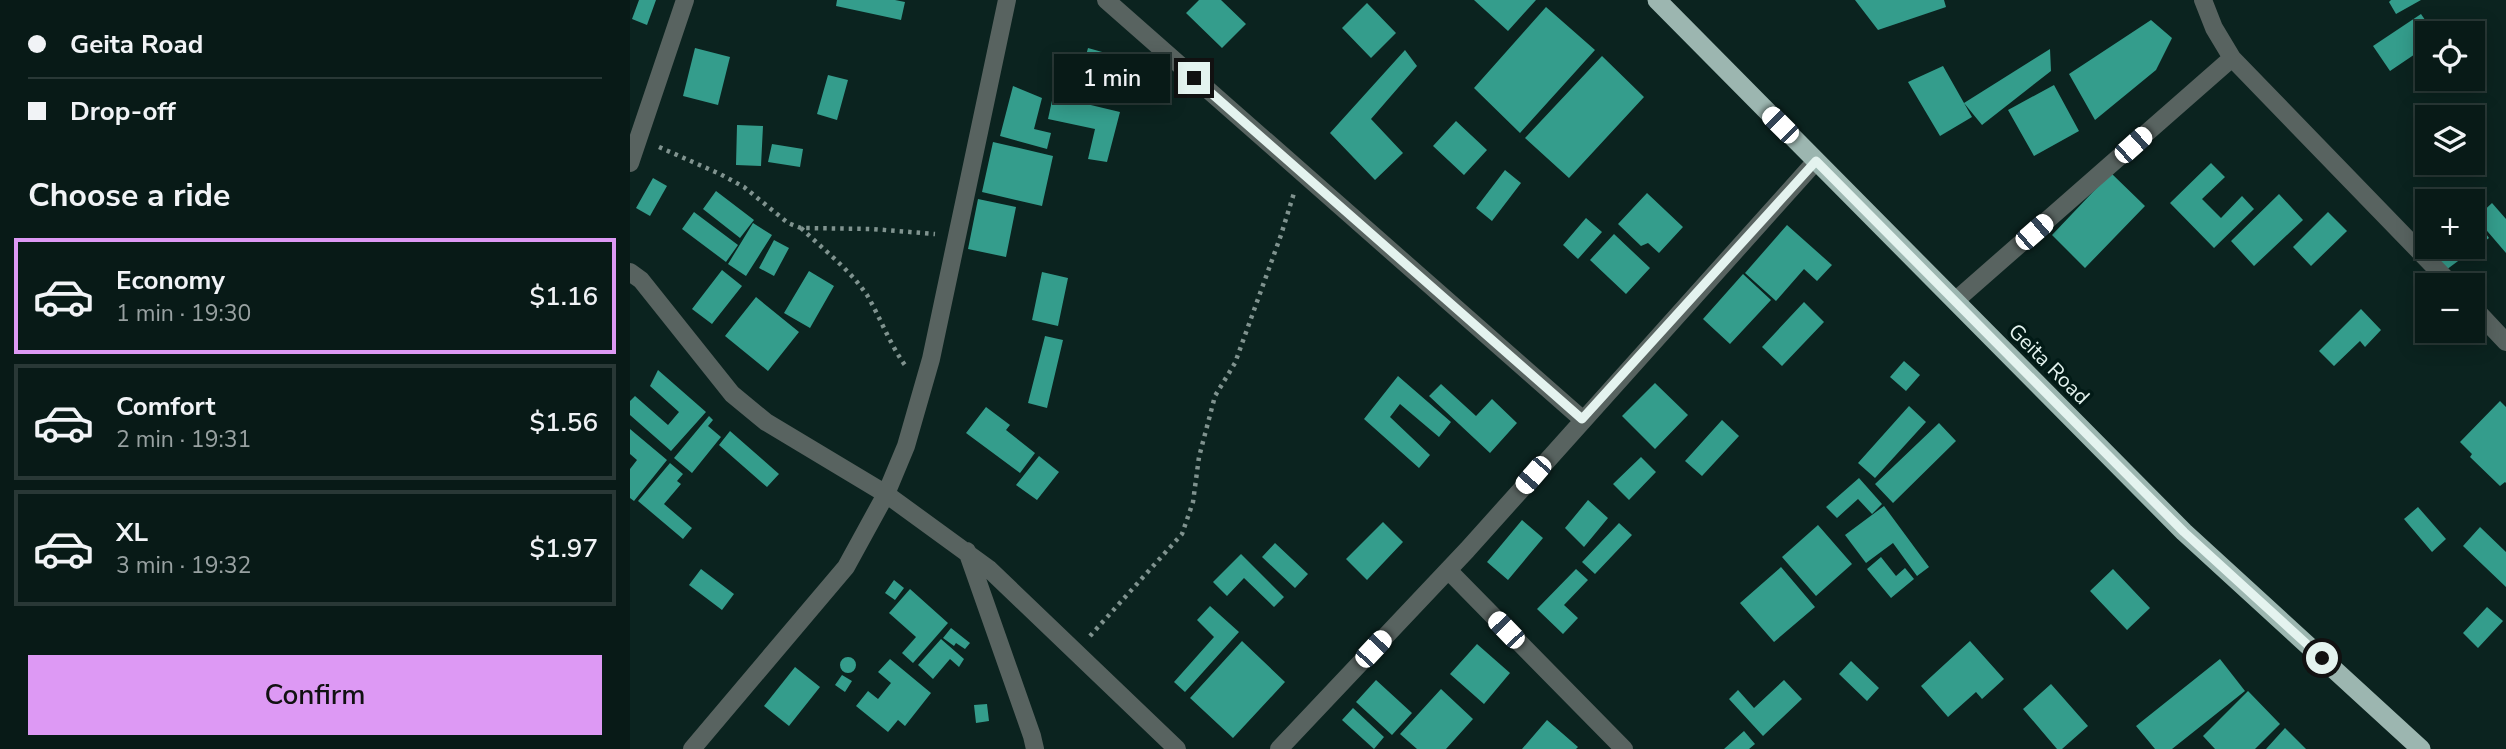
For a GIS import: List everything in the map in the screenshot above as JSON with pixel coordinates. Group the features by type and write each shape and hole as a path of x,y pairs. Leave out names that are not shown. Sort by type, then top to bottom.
{"highway":[{"name":"Geita Road","path":"1657,0 2184,532 2421,749"}],"street":[{"path":"630,163 685,0"},
{"path":"691,749 846,567 886,494 906,446 931,359 1007,0"},
{"path":"1106,0 1582,419"},
{"path":"2203,0 2214,28 2232,58 2440,273"},
{"path":"1955,301 2232,58"},
{"path":"1279,749 1448,570 1816,161"},
{"path":"630,272 640,280 732,394 766,422 886,494 967,551 1177,749"},
{"path":"2485,320 2506,342"},
{"path":"967,551 1035,749"},
{"path":"1448,570 1624,749"}],"path":[{"path":"638,138 744,187 788,223 801,228 872,229 957,237"},
{"path":"1076,652 1182,534 1193,502 1199,457 1215,396 1235,363 1282,235 1300,172"},
{"path":"801,228 846,270 866,294 897,355 922,389"}],"building":[{"path":"639,0 656,0 647,25 632,19"},
{"path":"837,0 905,2 901,20 836,6"},
{"path":"1199,0 1221,0 1246,24 1222,48 1186,13"},
{"path":"1474,0 1536,0 1508,31"},
{"path":"1855,0 1944,0 1946,7 1878,30"},
{"path":"2421,0 2396,14 2389,2"},
{"path":"1367,3 1396,33 1371,58 1342,28"},
{"path":"1546,7 1595,50 1520,133 1474,88"},
{"path":"2421,14 2426,21 2415,21 2415,54 2390,71 2373,46"},
{"path":"2151,20 2172,38 2156,70 2095,120 2069,74"},
{"path":"695,48 730,57 718,105 683,96"},
{"path":"1088,48 1134,61 1122,104 1076,92"},
{"path":"2050,49 2051,71 1982,125 1964,103"},
{"path":"1405,50 1417,66 1371,119 1403,153 1375,180 1330,133"},
{"path":"1602,56 1644,97 1569,178 1525,138"},
{"path":"1943,66 1972,117 1940,136 1908,82"},
{"path":"828,75 848,80 837,120 817,114"},
{"path":"2054,85 2079,131 2034,156 2008,110"},
{"path":"1013,86 1042,98 1034,129 1051,133 1047,149 1000,136"},
{"path":"1053,96 1120,112 1107,162 1088,159 1095,129 1048,119"},
{"path":"1456,121 1487,150 1464,175 1433,146"},
{"path":"737,125 763,126 761,166 736,165"},
{"path":"993,142 1053,156 1042,206 982,192"},
{"path":"772,144 803,149 800,167 768,162"},
{"path":"2211,163 2225,177 2202,199 2221,218 2242,196 2254,209 2214,248 2170,203"},
{"path":"1505,170 1521,183 1492,221 1476,208"},
{"path":"2111,173 2145,206 2085,268 2052,235"},
{"path":"653,178 667,186 650,216 636,208"},
{"path":"716,191 754,220 740,238 703,209"},
{"path":"1647,193 1683,227 1659,253 1648,243 1641,246 1618,224"},
{"path":"2279,194 2303,220 2254,266 2231,241"},
{"path":"978,199 1016,207 1006,257 968,249"},
{"path":"2492,203 2506,219 2506,253 2485,228 2485,210"},
{"path":"694,212 738,245 726,262 682,229"},
{"path":"2328,212 2347,231 2311,266 2293,247"},
{"path":"1586,218 1602,232 1578,259 1563,245"},
{"path":"753,223 772,235 746,276 728,264"},
{"path":"1787,225 1832,265 1817,281 1804,269 1776,301 1745,273"},
{"path":"1614,234 1650,268 1626,294 1590,260"},
{"path":"774,240 789,248 774,276 759,268"},
{"path":"2437,259 2461,259 2446,270"},
{"path":"722,270 742,286 712,324 692,309"},
{"path":"809,271 834,286 810,328 784,313"},
{"path":"1042,272 1068,278 1058,326 1032,320"},
{"path":"1743,274 1771,300 1730,344 1703,319"},
{"path":"756,297 799,332 768,371 725,336"},
{"path":"1804,302 1824,322 1782,366 1762,347"},
{"path":"2361,309 2381,330 2365,347 2360,341 2334,366 2319,351"},
{"path":"1045,336 1063,340 1047,408 1028,403"},
{"path":"1904,361 1920,375 1906,391 1890,377"},
{"path":"658,370 706,412 671,451 630,415 630,401 635,396 668,425 679,412 650,386"},
{"path":"1398,376 1451,422 1439,437 1400,404 1390,417 1430,455 1419,468 1364,419"},
{"path":"1655,383 1688,415 1655,449 1622,416"},
{"path":"1441,384 1476,416 1492,399 1517,423 1490,453 1429,396"},
{"path":"2500,401 2506,407 2506,483 2500,486 2470,457 2472,454 2460,442"},
{"path":"1909,406 1926,422 1875,478 1858,463"},
{"path":"986,407 1010,425 1006,430 1035,453 1020,473 966,433"},
{"path":"709,416 713,420 708,426 721,437 692,473 674,458"},
{"path":"1722,420 1739,436 1702,476 1685,461"},
{"path":"1939,423 1956,441 1893,503 1875,484"},
{"path":"630,429 667,460 634,501 630,498 630,469 637,460 630,454"},
{"path":"730,431 779,474 767,487 719,445"},
{"path":"1039,456 1059,472 1037,500 1016,485"},
{"path":"1641,457 1656,472 1629,500 1613,484"},
{"path":"670,463 683,474 677,481 681,484 664,504 692,528 683,539 638,501"},
{"path":"1859,478 1882,504 1872,514 1858,499 1837,518 1826,507"},
{"path":"1588,500 1608,518 1584,547 1565,528"},
{"path":"1884,506 1929,567 1917,576 1893,543 1866,563 1845,535"},
{"path":"2418,507 2446,539 2432,552 2404,519"},
{"path":"1522,520 1543,538 1508,580 1487,562"},
{"path":"1383,522 1403,542 1367,580 1346,559"},
{"path":"1619,523 1632,535 1595,574 1582,562"},
{"path":"1818,525 1852,564 1816,596 1782,557"},
{"path":"2480,527 2506,552 2506,587 2463,546"},
{"path":"1275,543 1308,574 1295,588 1262,557"},
{"path":"1241,554 1284,597 1274,607 1244,578 1227,596 1213,582"},
{"path":"1881,557 1896,576 1905,568 1914,579 1891,598 1867,569"},
{"path":"1781,567 1815,607 1774,642 1740,603"},
{"path":"701,569 734,594 722,610 689,585"},
{"path":"1576,569 1588,580 1564,605 1578,618 1563,634 1537,609"},
{"path":"2113,569 2150,608 2127,630 2090,591"},
{"path":"894,580 904,588 895,600 885,593"},
{"path":"910,589 948,623 913,663 902,653 916,637 889,613"},
{"path":"1210,606 1239,632 1185,692 1174,682 1214,637 1197,620"},
{"path":"2487,607 2503,621 2478,648 2463,633"},
{"path":"951,628 970,643 965,649 956,643 954,646 943,638"},
{"path":"941,639 964,659 959,667 950,659 933,679 918,665"},
{"path":"1242,641 1285,682 1233,738 1190,698"},
{"path":"1970,641 2004,679 1982,699 1976,692 1948,717 1921,686"},
{"path":"1477,644 1510,673 1484,704 1450,674"},
{"path":"845,657 851,657 856,665 854,671 845,673 840,668 840,662"},
{"path":"890,659 931,693 905,726 898,720 888,732 856,706 868,691 878,699 891,683 878,672"},
{"path":"2220,659 2245,691 2172,749 2155,749 2136,726"},
{"path":"1851,661 1879,688 1867,701 1839,674"},
{"path":"795,667 820,687 789,726 764,706"},
{"path":"842,675 852,681 845,692 835,685"},
{"path":"1376,680 1412,713 1392,735 1356,702"},
{"path":"1784,680 1802,699 1763,736 1729,699 1738,690 1754,708"},
{"path":"2051,684 2088,726 2062,749 2057,749 2023,709"},
{"path":"1441,689 1473,719 1446,749 1417,749 1400,734"},
{"path":"2248,691 2280,724 2255,749 2215,749 2203,736"},
{"path":"987,704 989,721 976,723 974,705"},
{"path":"1353,708 1384,737 1374,749 1342,720"},
{"path":"1547,720 1578,747 1522,749"},
{"path":"2285,728 2306,749 2266,749"},
{"path":"1744,731 1755,744 1749,749 1724,749"}],"route":[{"path":"1194,78 1582,419 1816,161 2184,532 2322,658"}]}
